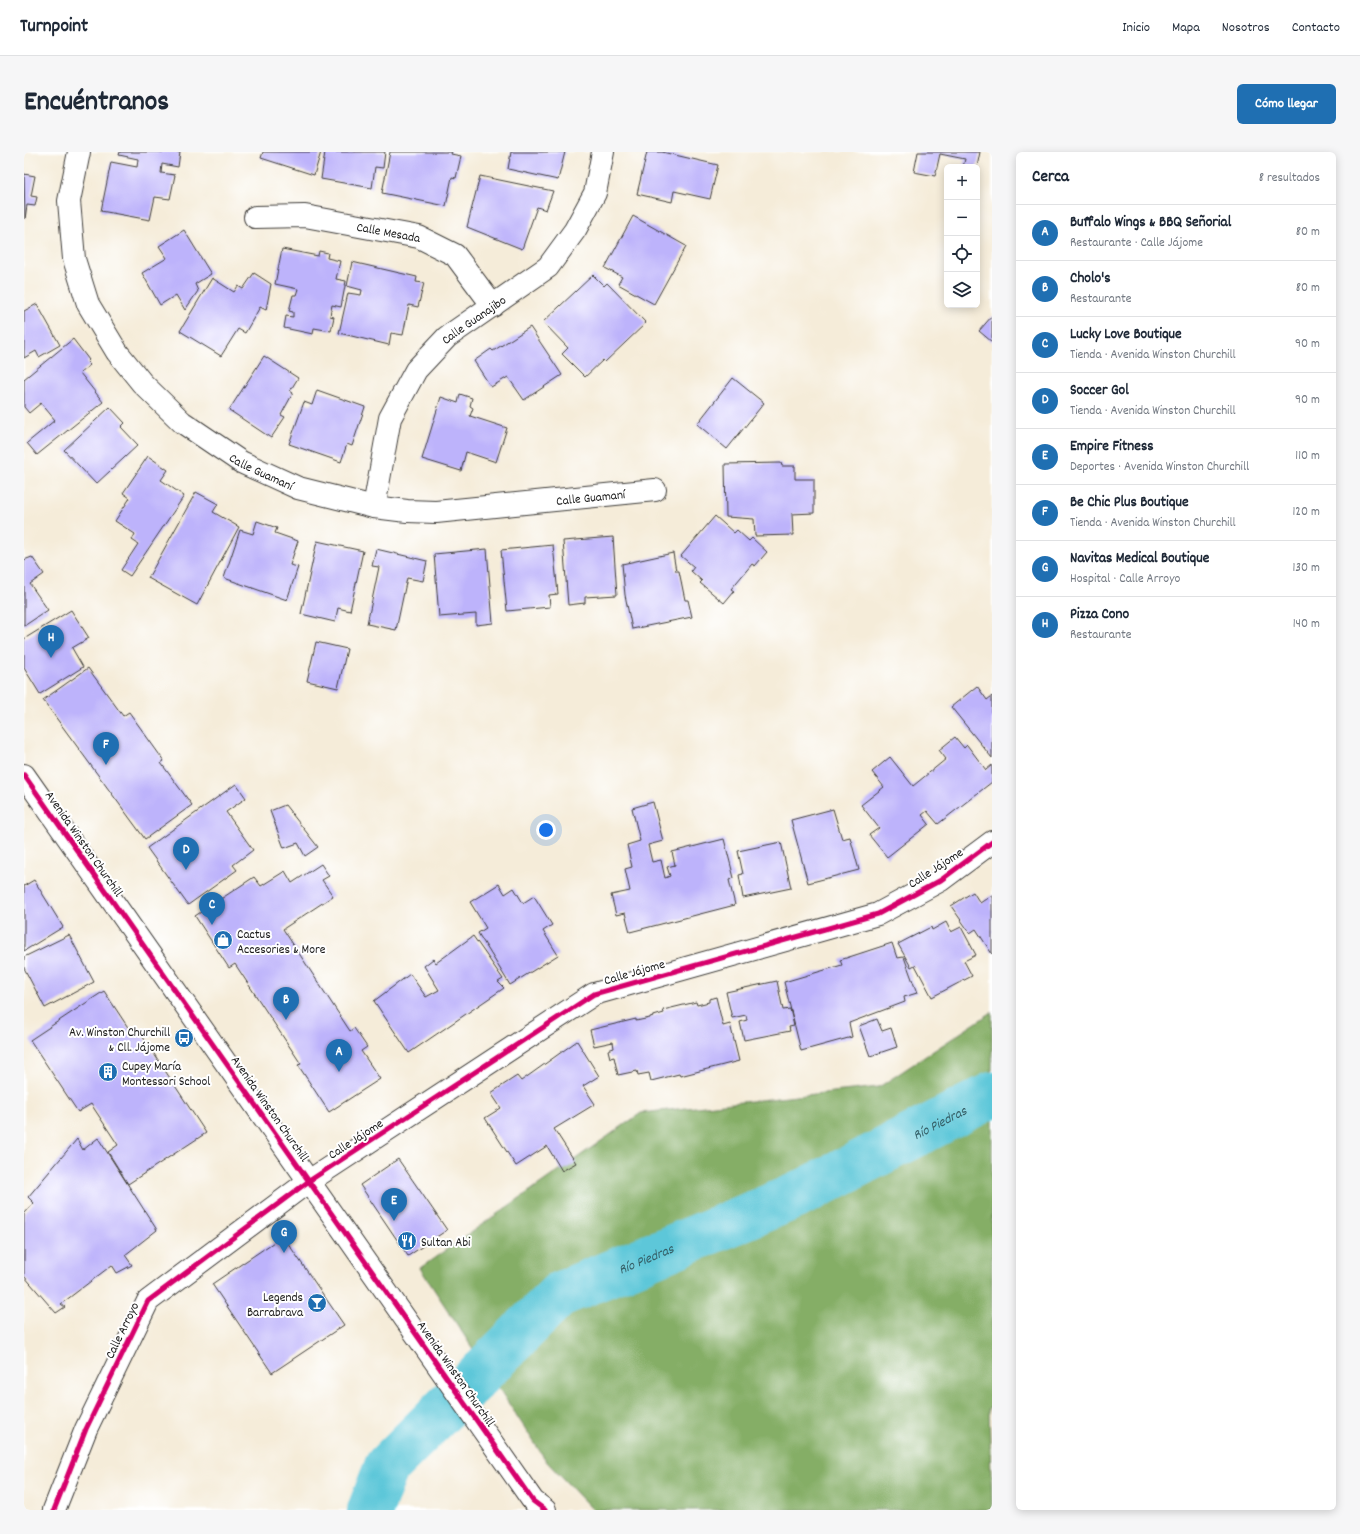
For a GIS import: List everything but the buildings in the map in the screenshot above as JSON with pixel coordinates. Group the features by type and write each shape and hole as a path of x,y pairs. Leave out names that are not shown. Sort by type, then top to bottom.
{"street":[{"name":"Calle Guamaní","path":"79,152 69,201 74,259 88,304 117,352 142,383 182,422 241,462 298,488 374,507 407,511 436,512 655,490"},
{"name":"Calle Guanajibo","path":"374,507 390,418 416,370 447,337 548,267 575,230 595,193 603,152"},
{"name":"Calle Mesada","path":"255,217 305,216 419,237 455,255 493,306"},
{"name":"Avenida Winston Churchill","path":"24,775 533,1501 545,1510"},
{"name":"Calle Jájome","path":"309,1181 594,994 878,914 941,880 992,842"},
{"name":"Calle Arroyo","path":"54,1510 80,1441 148,1301 309,1181"}],"green space":[{"path":"992,1012 992,1407 989,1408 992,1510 593,1510 547,1462 420,1268 641,1113 879,1087"}],"waterway":[{"name":"Río Piedras","path":"370,1510 387,1466 560,1294 798,1195 992,1095"}],"cycle path":[{"path":"24,775 533,1501 545,1510"},
{"path":"54,1510 86,1429 148,1301 309,1181 594,994 878,914 941,880 992,842"}],"place":[{"name":"Pizza Cono","path":"51,658"},
{"name":"Be Chic Plus Boutique","path":"106,765"},
{"name":"Soccer Gol","path":"186,870"},
{"name":"Lucky Love Boutique","path":"212,925"},
{"name":"Cactus Accesories & More","path":"223,940"},
{"name":"Cholo's","path":"286,1020"},
{"name":"Av. Winston Churchill & Cll. Jájome","path":"184,1038"},
{"name":"Cupey María Montessori School","path":"108,1072"},
{"name":"Buffalo Wings & BBQ Señorial","path":"339,1072"},
{"name":"Empire Fitness","path":"394,1221"},
{"name":"Sultan Abi","path":"407,1241"},
{"name":"Navitas Medical Boutique","path":"284,1253"},
{"name":"Legends Barrabrava","path":"317,1303"}]}
